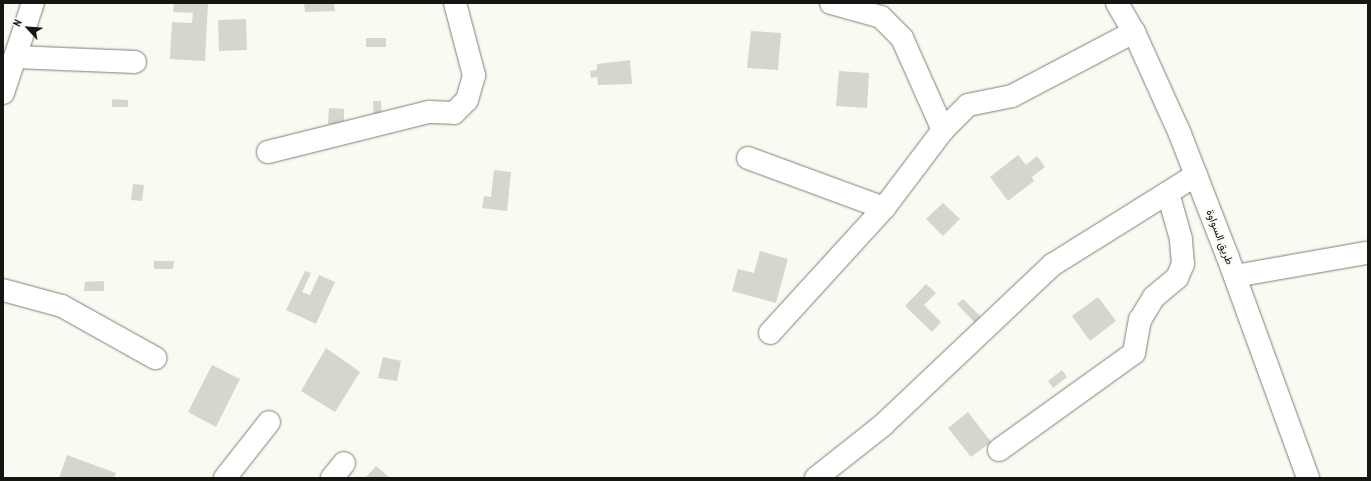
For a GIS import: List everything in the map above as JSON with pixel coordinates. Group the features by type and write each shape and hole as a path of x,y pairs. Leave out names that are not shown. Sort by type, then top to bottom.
{"street":[{"path":"3,93 33,3"},
{"path":"268,152 429,112 454,113 467,100 474,75 455,3"},
{"path":"831,3 881,17 902,38 943,130"},
{"name":"طريق السواوة","path":"1117,3 1134,32 1196,175 1235,276 1308,478"},
{"path":"770,333 884,208 943,130 968,105 1012,96 1134,32"},
{"path":"15,57 135,62"},
{"path":"748,158 884,208"},
{"path":"816,478 884,425 1052,265 1196,175"},
{"path":"999,450 1134,354 1140,320 1154,298 1176,278 1183,264 1181,239 1168,192"},
{"path":"1235,276 1365,253"},
{"path":"3,290 62,306 155,358"},
{"path":"225,478 269,422"}],"building":[{"path":"174,3 208,3 205,61 170,59 172,22 192,23 193,13 173,12"},
{"path":"304,3 334,3 335,11 305,12"},
{"path":"246,19 247,50 219,51 218,20"},
{"path":"751,31 781,33 778,70 747,68"},
{"path":"366,38 386,38 386,47 366,47"},
{"path":"630,60 632,84 598,85 597,77 591,78 590,71 597,70 597,64"},
{"path":"839,71 869,73 867,108 836,106"},
{"path":"112,99 128,100 128,107 112,107"},
{"path":"373,101 381,101 382,123 374,123"},
{"path":"329,108 344,109 344,124 328,124"},
{"path":"1018,155 1026,165 1037,156 1045,167 1032,177 1034,181 1008,201 990,177"},
{"path":"494,170 511,172 507,211 482,208 484,196 491,197"},
{"path":"133,184 144,185 142,201 131,200"},
{"path":"943,203 960,219 943,236 926,219"},
{"path":"760,251 788,259 776,303 732,291 738,269 754,273"},
{"path":"154,261 174,261 173,269 154,269"},
{"path":"305,271 311,273 302,292 310,295 319,275 335,282 316,324 286,310"},
{"path":"104,281 104,291 84,291 85,282"},
{"path":"926,284 936,293 924,305 941,322 932,332 905,306"},
{"path":"1098,297 1116,321 1090,341 1072,316"},
{"path":"963,299 982,318 976,324 957,304"},
{"path":"326,348 360,372 335,412 301,391"},
{"path":"383,357 401,361 397,381 378,378"},
{"path":"212,365 240,379 216,427 188,412"},
{"path":"1062,370 1067,377 1053,388 1048,381"},
{"path":"968,412 991,442 971,457 948,428"},
{"path":"67,455 116,473 114,478 59,478"},
{"path":"376,466 390,478 365,478"}]}
